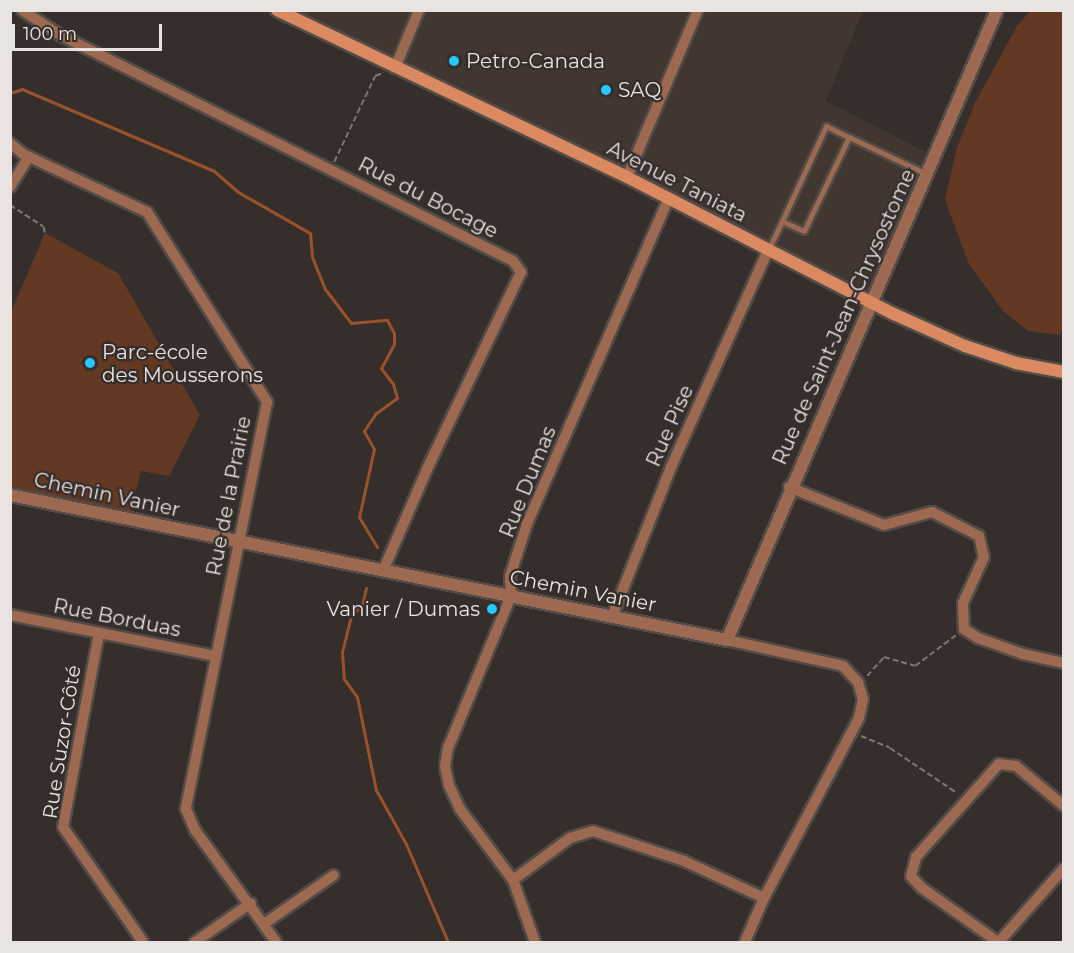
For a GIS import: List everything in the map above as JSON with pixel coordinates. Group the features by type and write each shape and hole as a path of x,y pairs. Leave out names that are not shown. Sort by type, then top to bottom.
{"main road":[{"name":"Avenue Taniata","path":"278,10 395,68 627,177 767,252 872,304 965,346 1016,363 1064,372"}],"street":[{"name":"Rue du Bocage","path":"22,10 60,34 513,261 521,272 428,467 383,571"},
{"path":"395,68 419,10"},
{"path":"627,177 698,10"},
{"name":"Rue de Saint-Jean-Chrysostome","path":"727,640 789,487 872,304 997,10"},
{"name":"Rue de la Prairie","path":"10,143 29,157 147,212 267,402 186,809 195,830 251,903 276,942"},
{"path":"10,187 29,157"},
{"name":"Rue Dumas","path":"535,942 513,880 460,809 445,766 448,748 511,596 510,576 527,524 669,198"},
{"name":"Rue Pise","path":"612,617 671,467 767,252"},
{"path":"789,487 884,525 932,512 979,537 984,557 963,603 964,629 978,638 1023,654 1064,663"},
{"name":"Chemin Vanier","path":"10,495 727,640 843,666 858,682"},
{"name":"Rue Borduas","path":"10,615 216,656"},
{"name":"Rue Suzor-Côté","path":"99,633 63,827 143,942"},
{"path":"745,942 764,898 852,732 864,699 858,682"},
{"path":"1064,806 1016,766 999,764 965,799 916,857 911,876 922,888 999,942 1064,868"},
{"path":"513,880 570,838 593,831 684,861 764,898"},
{"path":"264,924 334,875"},
{"path":"195,942 251,903"}],"lane":[{"path":"767,252 826,126 928,175"},
{"path":"782,221 804,231 849,137"}],"path":[{"path":"331,170 375,76 395,68"},
{"path":"10,205 44,227 45,233"},
{"path":"858,682 884,657 915,666 964,629"},
{"path":"852,732 890,748 965,799"}],"shaded area":[{"path":"285,11 863,11 826,101 936,157 872,304"},
{"path":"1030,11 1063,11 1064,330 1060,335 1028,331 1003,311 969,264 945,200 957,147 975,103 1017,26"},
{"name":"Parc-école des Mousserons","path":"45,233 118,273 200,415 169,476 141,471 129,520 11,495 11,312"}],"waterway":[{"path":"10,93 22,89 214,171 238,192 310,233 312,257 325,289 351,323 387,320 394,333 394,344 381,368 393,384 397,398 376,413 364,431 374,449 359,517 377,547"},
{"path":"366,588 362,605 351,616 342,652 344,679 357,697 376,790 406,844 448,942"}],"place":[{"name":"Petro-Canada","path":"454,61"},
{"name":"SAQ","path":"606,90"},
{"name":"Parc-école des Mousserons","path":"90,363"},
{"name":"Vanier / Dumas","path":"492,609"}]}
